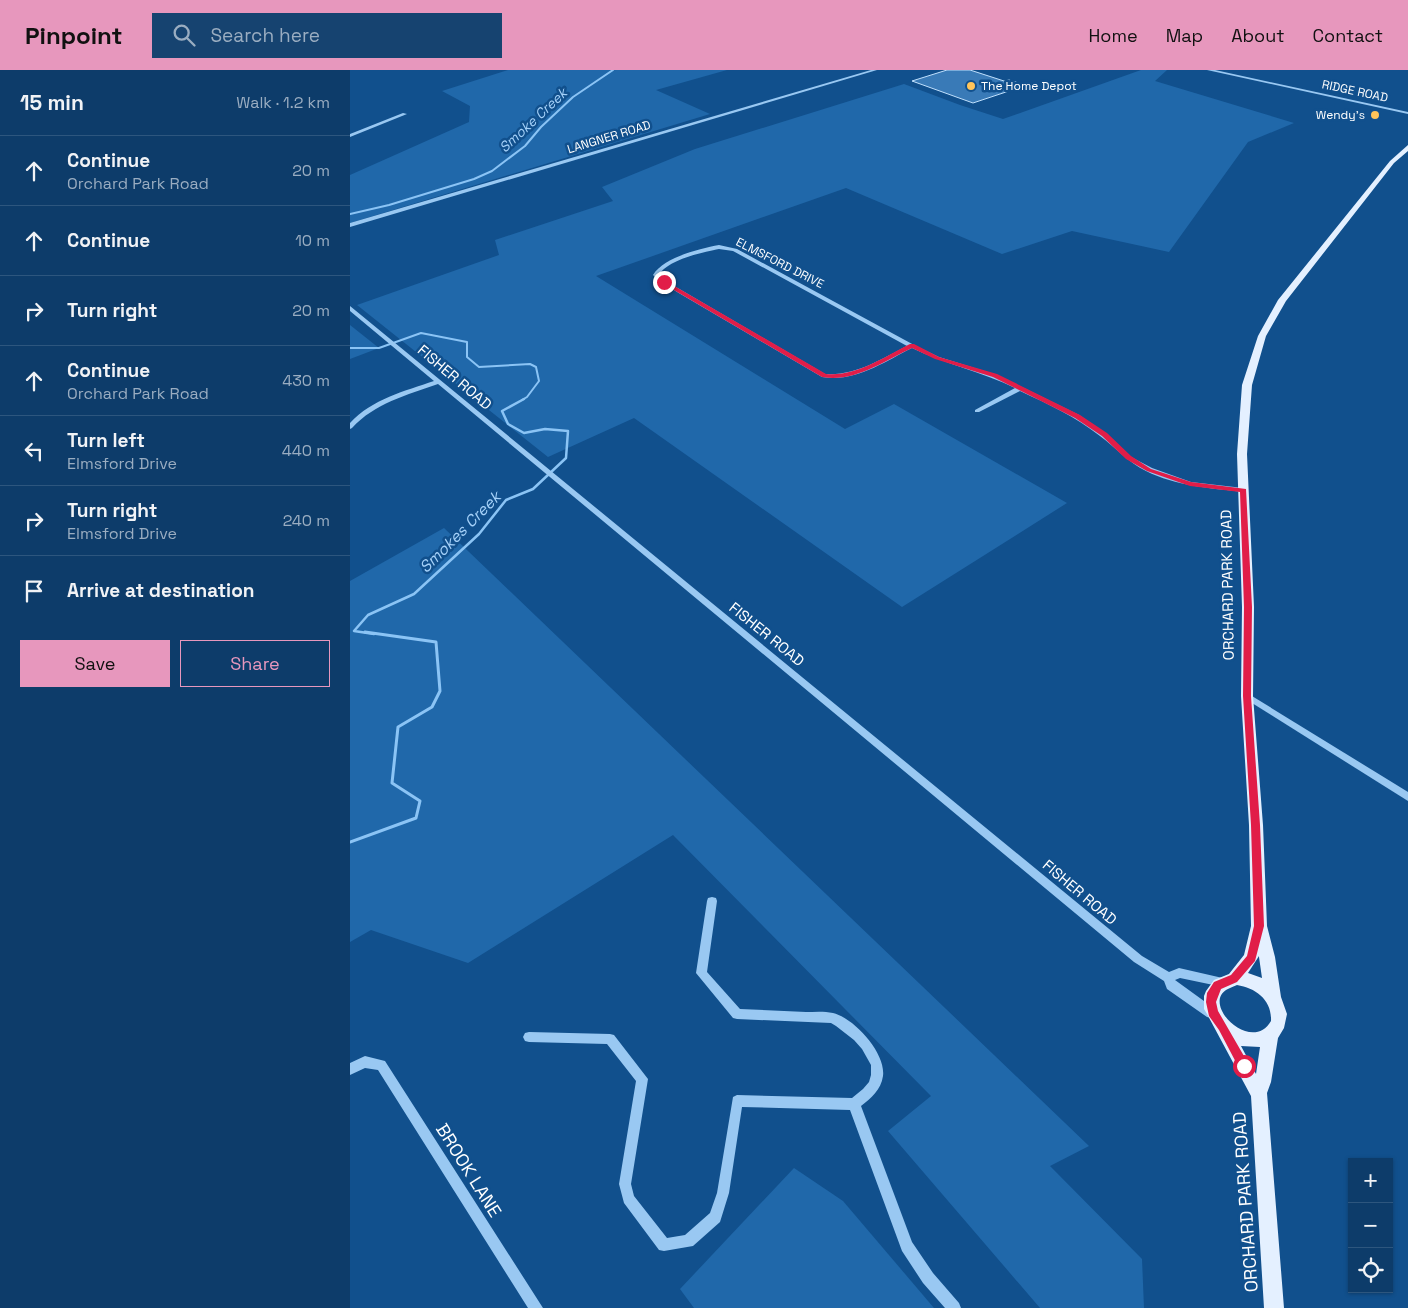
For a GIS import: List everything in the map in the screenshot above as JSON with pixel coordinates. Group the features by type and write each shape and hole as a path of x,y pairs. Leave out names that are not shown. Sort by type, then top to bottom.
{"main road":[{"name":"ORCHARD PARK ROAD","path":"1273,997 1267,957 1259,926 1256,825 1247,696 1248,607 1242,454 1245,397 1252,363 1268,324 1296,281 1393,161 1408,147"},
{"name":"ORCHARD PARK ROAD","path":"1228,980 1251,958 1259,926"},
{"path":"1247,979 1258,983 1273,997 1279,1009 1280,1019 1277,1028 1270,1035 1261,1039 1250,1040 1238,1037 1219,1022 1211,1002 1212,993 1218,985 1228,980 1247,979"},
{"name":"ORCHARD PARK ROAD","path":"1219,1022 1251,1082 1259,1093"},
{"name":"ORCHARD PARK ROAD","path":"1270,1035 1263,1082 1259,1093 1274,1308"}],"street":[{"name":"LANGNER ROAD","path":"350,225 875,70"},
{"name":"RIDGE ROAD","path":"1209,70 1408,113"},
{"path":"350,136 405,114"},
{"name":"ELMSFORD DRIVE","path":"912,346 852,374 838,377 824,376 662,281 658,278 656,272 666,264 708,249 731,248 912,346 937,358 985,372 1092,425 1129,458 1149,470 1190,484 1243,490"},
{"name":"FISHER ROAD","path":"350,308 548,474 1138,959 1169,978 1171,985 1205,1007 1219,1022"},
{"path":"350,426 358,416 371,407 438,382"},
{"path":"977,411 1020,388"},
{"path":"1247,696 1408,797"},
{"path":"529,1037 610,1040 642,1079 624,1184 628,1199 664,1245 688,1241 715,1217 724,1193 737,1101 854,1104 874,1085 878,1074 877,1064 868,1047 844,1023 832,1018 737,1014 701,973 712,901"},
{"path":"1169,978 1179,973 1228,980"},
{"path":"350,1069 365,1062"},
{"name":"BROOK LANE","path":"365,1062 382,1065 536,1308"},
{"path":"854,1104 907,1246 928,1278 954,1308"}],"shaded area":[{"path":"508,70 727,70 656,90 710,114 350,223 350,175 469,122 470,106 442,91"},
{"path":"1141,70 1167,70 1155,81 1294,123 1248,142 1169,252 1072,231 1002,254 846,188 596,276 845,429 894,404 1067,503 902,607 634,418 548,457 357,305 499,255 495,240 613,201 602,187 695,149 904,84 1003,119"},
{"path":"350,325 379,348 350,359"},
{"path":"444,528 1089,1146 1050,1166 1142,1259 1144,1308 1040,1308 888,1131 931,1096 673,835 468,963 371,930 350,942 350,581"},
{"path":"794,1168 843,1201 934,1308 694,1308 680,1289"}],"building":[{"name":"The Home Depot","path":"947,70 970,70 1004,81 1009,80 1022,84 1014,87 1018,88 973,103 912,81"}],"waterway":[{"name":"Smoke Creek","path":"350,214 389,205 474,179 492,171 525,146 541,127 573,97 613,70"},
{"name":"Smoke Creek","path":"350,348 379,348 421,333 467,342 467,357 479,367 530,364 536,367 539,381 527,397 522,400"},
{"name":"Smokes Creek","path":"374,634 354,631 368,615 414,594 479,534 506,500 533,489 566,458 568,431 545,429 524,433 508,424 502,411 524,399"},
{"name":"Smokes Creek","path":"350,842 416,818 420,801 392,783 398,727 432,707 440,691 436,642 365,632"}],"place":[{"name":"The Home Depot","path":"971,86"},
{"name":"Wendy's","path":"1375,115"}],"route":[{"path":"664,282 824,376 838,377 852,374 912,346 937,358 995,376 1078,416 1104,434 1129,458 1149,470 1190,484 1243,490 1248,607 1247,696 1256,825 1259,926 1251,958 1234,979 1226,980 1218,985 1212,993 1211,1002 1213,1013 1223,1027 1244,1066"}]}
